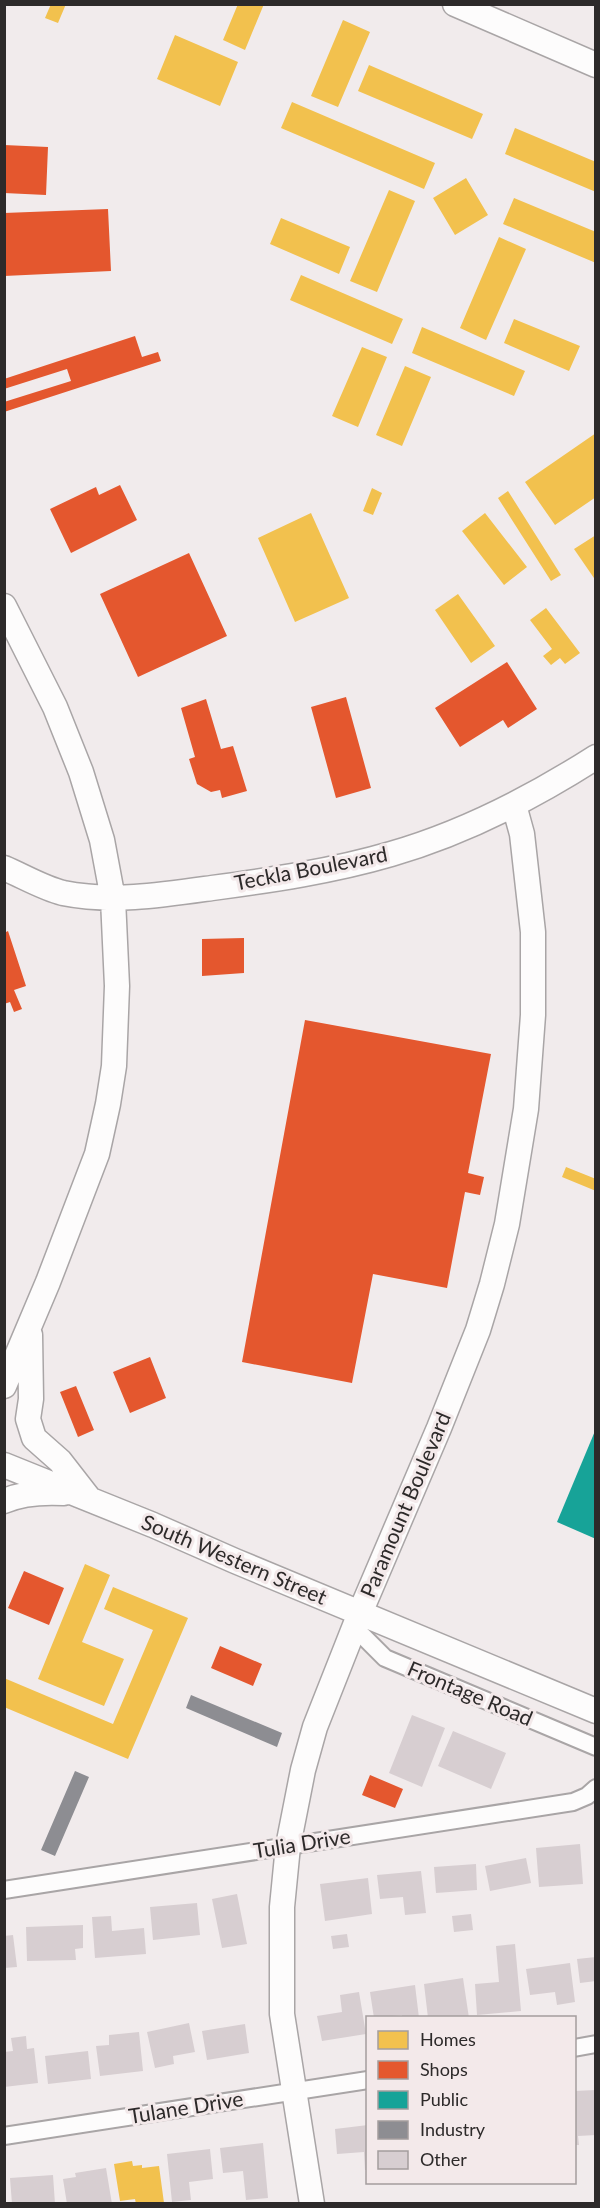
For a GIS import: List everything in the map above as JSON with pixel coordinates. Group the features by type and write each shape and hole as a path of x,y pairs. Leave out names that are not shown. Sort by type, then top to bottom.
{"main road":[{"path":"455,4 596,65"},
{"path":"4,606 56,707 81,772 102,840 112,899 117,986 114,1066 108,1104 92,1170 19,1343 4,1386"},
{"name":"Teckla Boulevard","path":"4,868 62,892 112,899 148,897 232,885 355,864 429,841 514,805 596,757"},
{"name":"Paramount Boulevard","path":"312,2204 282,2005 282,1907 288,1846 303,1770 315,1727 478,1330 495,1274 516,1176 526,1109 532,1041 533,932 522,834 514,805"},
{"path":"19,1343 31,1399 28,1419 34,1438 60,1461 85,1496"},
{"name":"South Western Street","path":"4,1465 85,1496 357,1620 596,1711"},
{"path":"4,1502 11,1498 45,1492 85,1496"}],"street":[{"name":"Frontage Road","path":"357,1620 385,1658 596,1748"},
{"name":"Tulia Drive","path":"4,1890 573,1802 587,1797 596,1788"},
{"path":"576,2048 596,2044"},
{"name":"Tulane Drive","path":"4,2136 366,2080"}],"building: Homes":[{"path":"51,4 66,4 58,23 45,18"},
{"path":"238,4 264,4 245,50 223,40"},
{"path":"343,20 370,32 338,107 311,96"},
{"path":"175,35 238,62 220,106 157,79"},
{"path":"369,65 483,114 472,139 358,91"},
{"path":"292,102 435,163 424,189 281,128"},
{"path":"515,128 596,162 596,192 505,154"},
{"path":"466,178 488,215 455,235 433,198"},
{"path":"389,190 415,201 377,292 350,281"},
{"path":"514,198 596,232 596,263 503,224"},
{"path":"281,218 350,247 339,274 270,244"},
{"path":"499,237 526,249 486,340 460,328"},
{"path":"301,275 403,319 392,344 290,300"},
{"path":"514,319 580,346 569,371 504,343"},
{"path":"422,327 525,371 514,396 412,353"},
{"path":"362,347 387,357 358,427 332,416"},
{"path":"405,366 431,377 402,446 376,435"},
{"path":"596,433 596,497 555,525 525,482"},
{"path":"372,488 382,493 373,515 363,511"},
{"path":"508,491 561,575 551,581 498,498"},
{"path":"311,513 349,598 295,622 258,538"},
{"path":"485,513 527,567 504,585 462,531"},
{"path":"596,535 596,581 574,549"},
{"path":"458,594 495,646 471,663 435,610"},
{"path":"546,608 580,653 565,664 560,658 551,665 543,656 552,649 530,620"},
{"path":"566,1167 596,1179 596,1191 562,1177"},
{"path":"85,1564 110,1575 82,1642 124,1659 104,1706 38,1679"},
{"path":"113,1587 188,1618 128,1759 4,1707 4,1678 113,1724 153,1630 104,1609"},
{"path":"132,2161 133,2166 142,2165 142,2168 159,2166 164,2203 136,2204 135,2199 120,2201 114,2164"}],"building: Shops":[{"path":"4,145 48,147 46,195 4,193"},
{"path":"108,209 111,271 4,276 4,213"},
{"path":"135,336 142,357 158,352 161,361 4,412 4,402 71,381 67,369 4,389 4,379"},
{"path":"120,485 137,520 71,553 50,509 96,487 99,495"},
{"path":"189,553 227,636 138,677 100,594"},
{"path":"507,662 537,709 508,728 503,720 460,747 435,708"},
{"path":"346,697 371,788 336,798 311,707"},
{"path":"206,699 221,749 233,746 247,791 222,798 220,790 211,792 197,784 189,759 195,757 181,708"},
{"path":"8,931 26,986 14,990 22,1009 14,1012 10,1002 4,1004 4,933"},
{"path":"244,938 244,973 202,976 202,939"},
{"path":"305,1020 491,1054 468,1173 484,1177 480,1195 465,1192 447,1288 373,1274 352,1383 242,1362"},
{"path":"150,1357 166,1398 130,1413 113,1372"},
{"path":"76,1386 94,1430 78,1437 60,1392"},
{"path":"24,1571 64,1588 49,1625 8,1608"},
{"path":"220,1646 262,1664 253,1686 211,1668"},
{"path":"370,1775 403,1789 395,1808 362,1795"}],"building: Public":[{"path":"596,1431 596,1539 557,1522"}],"building: Industry":[{"path":"191,1695 282,1733 277,1747 186,1708"},
{"path":"75,1771 89,1777 55,1856 41,1850"}],"building: Other":[{"path":"412,1715 445,1728 422,1787 389,1773"},
{"path":"453,1731 506,1753 491,1789 438,1766"},
{"path":"580,1844 583,1884 539,1887 536,1848"},
{"path":"526,1858 531,1883 490,1891 485,1866"},
{"path":"476,1864 477,1890 436,1893 434,1867"},
{"path":"421,1871 426,1913 405,1915 403,1897 380,1899 377,1875"},
{"path":"368,1878 372,1914 325,1921 320,1884"},
{"path":"237,1894 247,1944 222,1948 212,1899"},
{"path":"197,1903 200,1935 153,1940 150,1907"},
{"path":"471,1914 473,1930 454,1932 452,1916"},
{"path":"111,1916 112,1931 144,1928 146,1954 95,1958 92,1917"},
{"path":"83,1925 83,1948 75,1949 76,1960 27,1961 26,1927"},
{"path":"347,1934 349,1947 333,1949 331,1936"},
{"path":"13,1935 17,1967 4,1968 4,1936"},
{"path":"515,1944 521,2011 477,2015 475,1984 499,1982 496,1946"},
{"path":"596,1957 596,1981 580,1983 577,1959"},
{"path":"570,1963 575,2002 557,2005 555,1992 530,1995 526,1969"},
{"path":"463,1978 469,2016 428,2016 424,1984"},
{"path":"415,1985 419,2016 374,2016 370,1992"},
{"path":"359,1992 366,2034 322,2041 317,2016 342,2012 340,1995"},
{"path":"189,2023 195,2052 173,2056 174,2064 155,2068 147,2032"},
{"path":"245,2024 249,2053 207,2060 202,2031"},
{"path":"139,2032 143,2071 100,2076 96,2046 109,2045 109,2035"},
{"path":"26,2036 27,2049 34,2048 38,2083 4,2087 4,2052 13,2051 11,2038"},
{"path":"88,2051 91,2079 48,2084 45,2056"},
{"path":"596,2090 596,2135 578,2136 579,2145 576,2145 576,2091"},
{"path":"366,2125 366,2170 364,2152 337,2154 335,2129"},
{"path":"263,2143 268,2198 246,2200 243,2171 223,2173 220,2148"},
{"path":"210,2149 213,2179 189,2182 191,2200 172,2202 167,2154"},
{"path":"106,2168 112,2204 98,2202 67,2204 63,2179 76,2177 75,2173"},
{"path":"53,2175 55,2204 12,2204 10,2178"}]}
